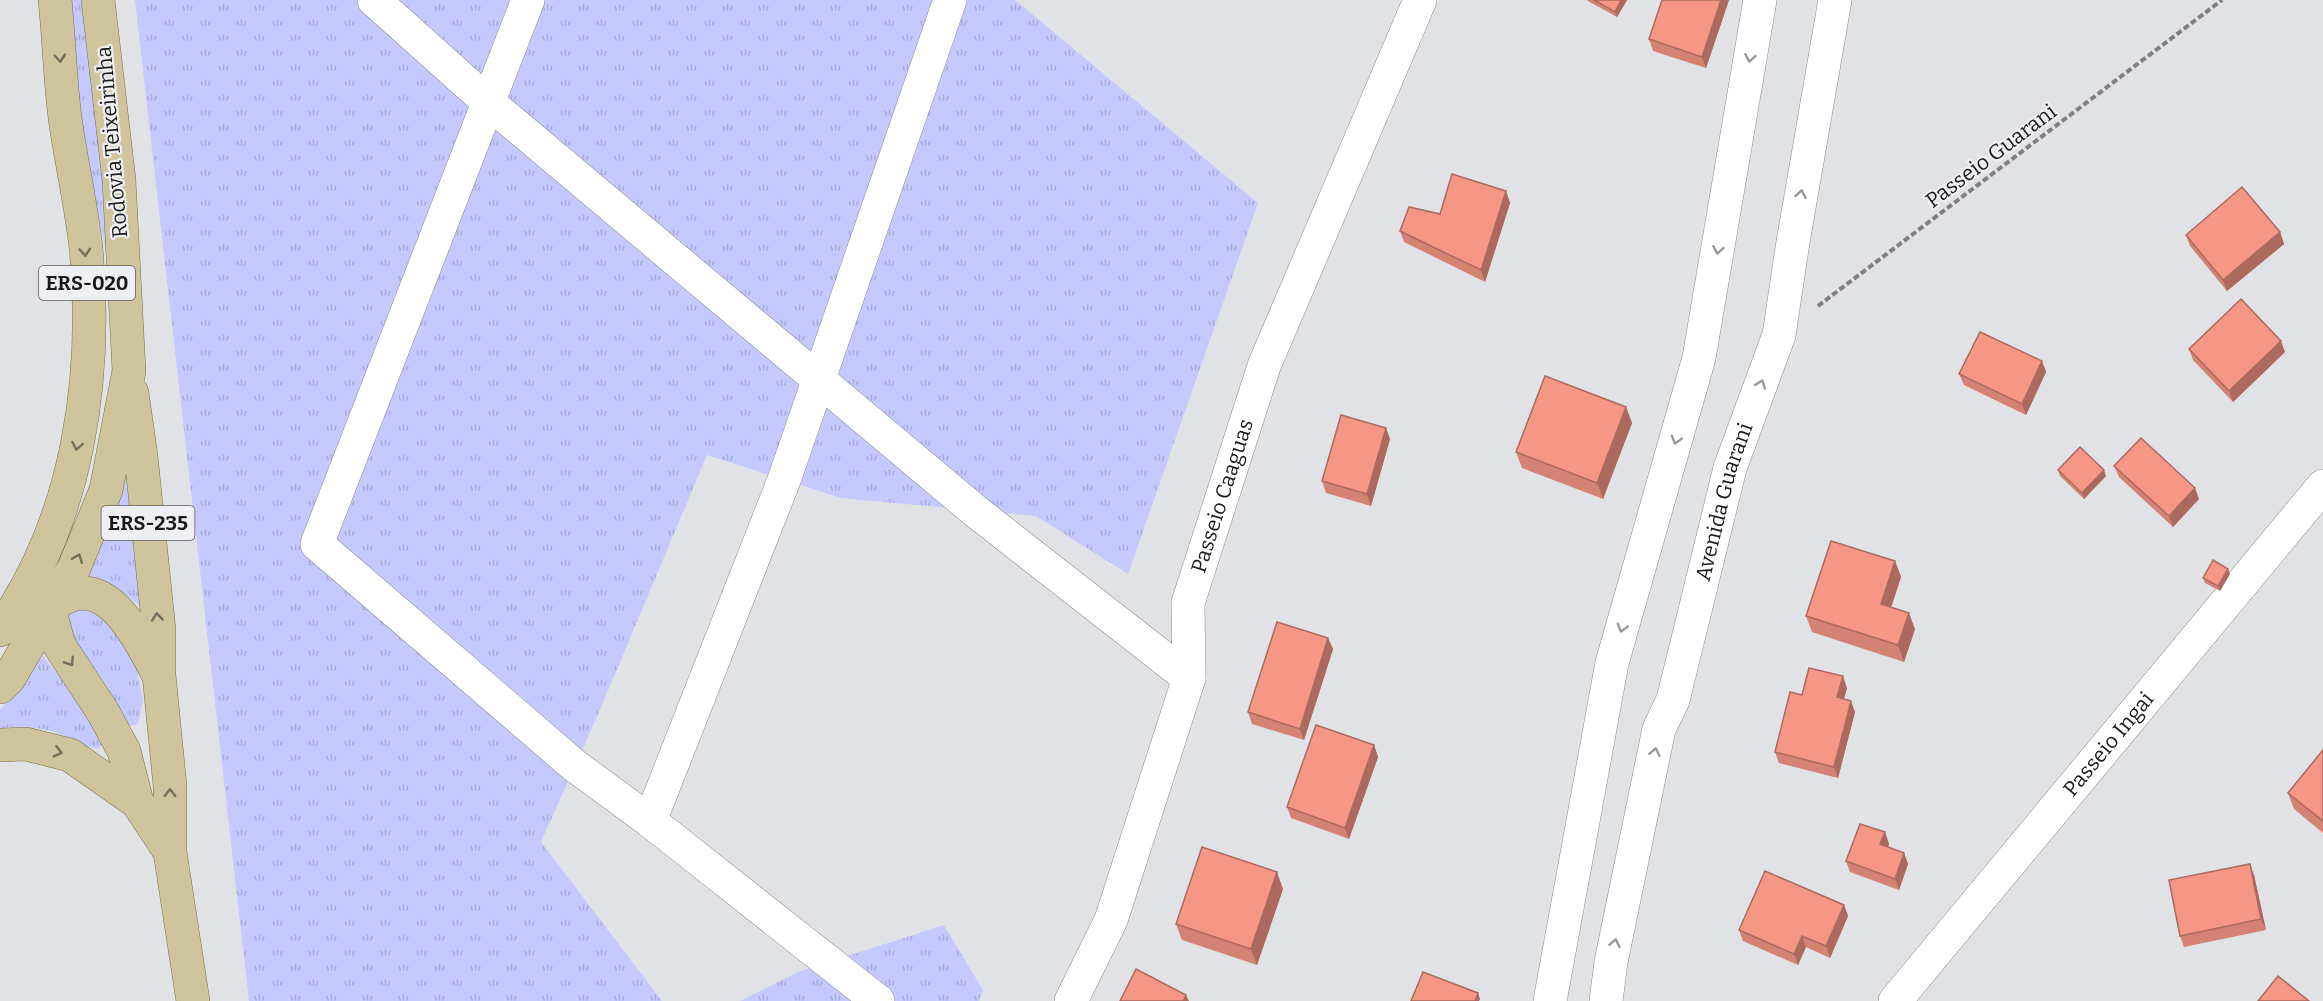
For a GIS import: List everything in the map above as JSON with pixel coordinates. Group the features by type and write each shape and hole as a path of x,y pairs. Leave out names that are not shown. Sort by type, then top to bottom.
{"main road":[{"name":"Rodovia Teixeirinha","path":"0,630 18,605 40,561 69,488 82,416 89,339 86,248 65,115 56,0"},
{"name":"Rodovia Teixeirinha","path":"0,687 9,678 74,568 106,490 129,371 119,180 98,0"},
{"name":"ERS-235","path":"129,371 141,456 159,630 159,675 170,786 170,852 193,1001"},
{"path":"40,561 49,608"},
{"path":"0,638 22,622 72,595 88,594 104,601 123,614 159,675"},
{"name":"ERS-235","path":"49,608 59,645 103,712 124,752 137,802 170,852"},
{"path":"0,745 26,744 69,755 137,802"}],"street":[{"path":"374,0 488,102 820,378 974,510 1189,678"},
{"path":"528,0 317,544 575,765 650,821 878,1001"},
{"path":"650,821 784,480 950,0"},
{"name":"Passeio Caaguas","path":"1071,1001 1111,921 1189,678 1188,603 1264,366 1420,0"},
{"path":"1550,1001 1612,663 1699,358 1760,0"},
{"name":"Avenida Guarani","path":"1606,1001 1611,962 1659,729 1673,700 1730,468 1779,335 1835,0"},
{"name":"Passeio Ingai","path":"1895,1001 2323,486"}],"path":[{"name":"Passeio Guarani","path":"1779,335 2222,0"}],"green space":[{"path":"67,0 86,0 97,90 109,268 74,96"},
{"path":"135,0 1015,0 1258,203 1128,574 1036,516 841,498 707,455 599,712 541,842 662,1001 249,1001"},
{"path":"127,474 140,606 118,590 86,574 119,477"},
{"path":"73,606 94,608 133,649 143,701 138,724 129,726 106,684 68,633 65,616"},
{"path":"43,656 83,705 102,744 99,749 47,730 24,727 0,728 0,710"},
{"path":"944,925 983,990 979,1001 740,1001 798,972"}],"building":[{"path":"1594,0 1621,0 1615,12"},
{"path":"1662,0 1721,0 1702,57 1649,39"},
{"path":"1452,174 1506,191 1481,270 1400,231 1409,207 1440,214"},
{"path":"2242,187 2280,232 2223,280 2186,235"},
{"path":"2241,299 2281,341 2229,391 2189,349"},
{"path":"1980,332 2042,361 2022,404 1959,374"},
{"path":"1545,376 1626,407 1597,483 1516,452"},
{"path":"1341,415 1386,428 1367,494 1322,481"},
{"path":"2141,438 2195,488 2169,516 2114,466"},
{"path":"2080,447 2104,470 2082,493 2058,470"},
{"path":"1831,541 1895,561 1881,604 1909,613 1898,645 1806,616"},
{"path":"2213,560 2228,569 2218,586 2203,578"},
{"path":"1277,622 1328,638 1300,729 1248,712"},
{"path":"1809,668 1843,676 1837,697 1851,701 1834,767 1775,752 1790,692 1802,695"},
{"path":"1316,725 1374,745 1345,828 1287,807"},
{"path":"2323,750 2323,821 2288,793"},
{"path":"1860,824 1885,832 1880,844 1904,853 1895,879 1846,861"},
{"path":"1202,847 1277,872 1251,949 1176,924"},
{"path":"2250,864 2261,919 2180,936 2169,880"},
{"path":"1765,871 1844,905 1826,946 1802,936 1794,954 1739,930"},
{"path":"1136,969 1186,995 1183,1001 1120,1001"},
{"path":"1423,972 1478,993 1475,1001 1411,1001"},
{"path":"2278,976 2309,1001 2258,1001"}]}
